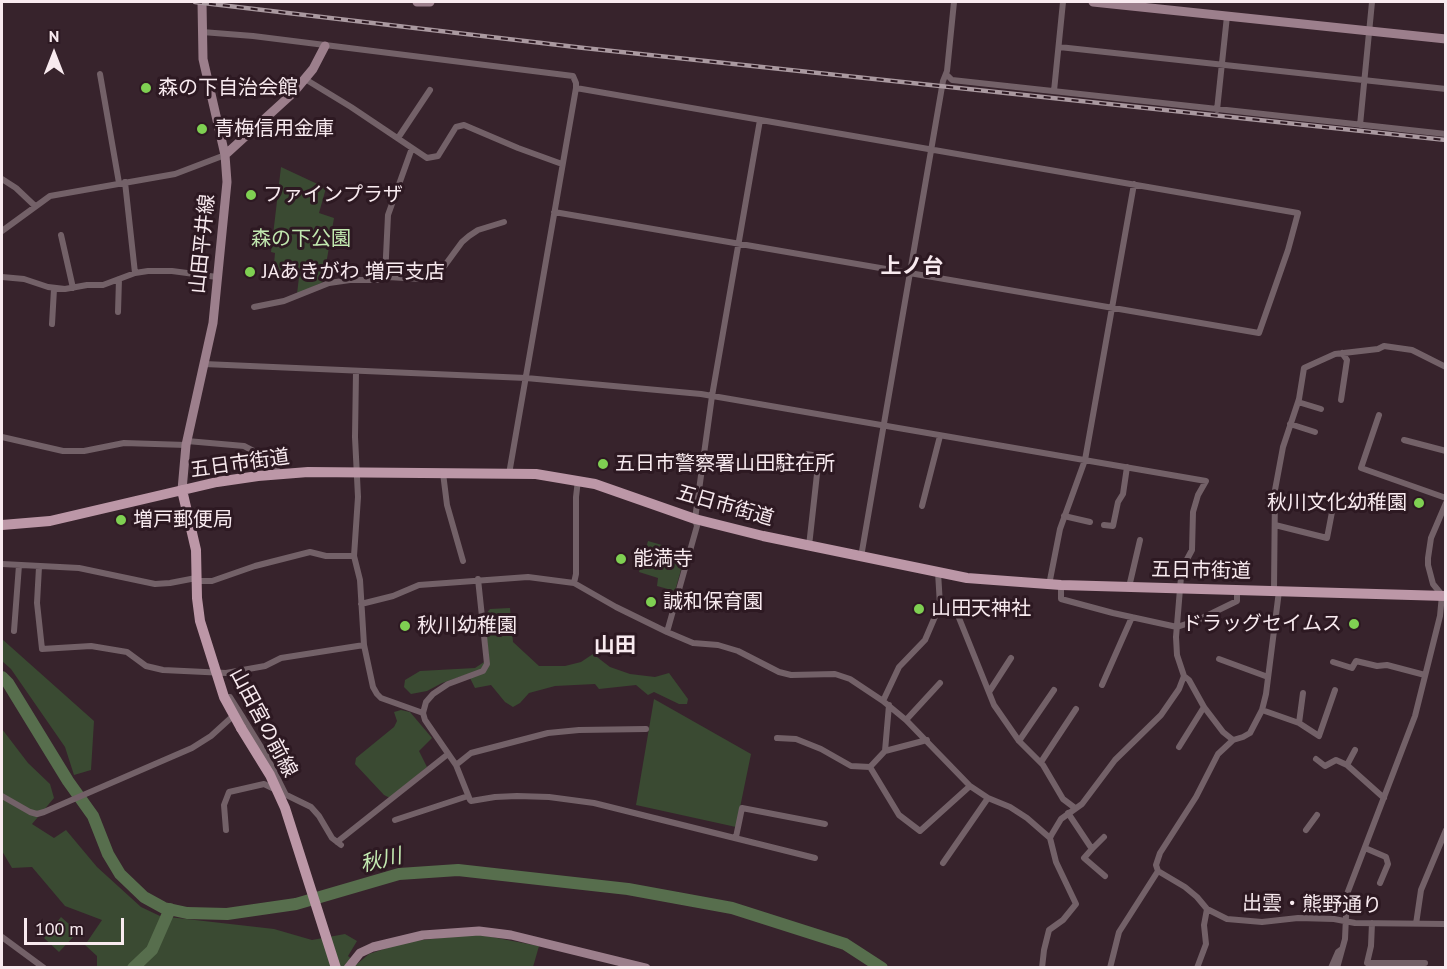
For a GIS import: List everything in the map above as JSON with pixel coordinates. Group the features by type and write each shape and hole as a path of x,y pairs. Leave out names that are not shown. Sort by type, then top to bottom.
{"main road":[{"name":"五日市街道","path":"2,525 50,521 235,479 280,474 356,472 536,474 578,480 611,489 695,519 763,536 990,581 1049,585 1444,596"},
{"name":"山田宮の前線","path":"182,490 196,550 199,616 215,673 224,697 274,782 285,808 336,968"}],"street":[{"name":"山田平井線","path":"182,490 187,443 213,323 227,182 225,155 203,59 202,2"},
{"path":"417,2 430,2"},
{"path":"861,557 946,74 954,2"},
{"path":"1054,91 1063,2"},
{"path":"1093,2 1446,39"},
{"path":"1196,13 1197,2"},
{"path":"1360,125 1372,2"},
{"path":"1217,110 1227,16"},
{"path":"201,32 573,76 576,88 509,474"},
{"path":"2,231 50,196 175,174 225,155 267,118 305,79 326,45"},
{"path":"1059,47 1446,89"},
{"path":"100,74 122,182 135,273"},
{"path":"946,74 952,80 1446,134"},
{"path":"305,79 351,106 427,158 438,156 456,127 464,125 562,164"},
{"path":"554,212 1259,333 1288,250 1298,213 576,88"},
{"path":"398,138 430,90"},
{"path":"667,632 697,526 695,519 712,396 760,120"},
{"path":"385,277 388,215 411,148"},
{"path":"2,179 16,188 35,206"},
{"path":"1049,585 1054,553 1064,516 1085,460 1134,184"},
{"path":"254,307 284,302 328,283 376,280 385,277 421,279 428,277 440,272 462,242 478,230 504,222"},
{"path":"61,235 73,288"},
{"path":"2,277 24,279 54,289 103,285 135,273 172,271 217,277"},
{"path":"118,312 119,279"},
{"path":"52,324 54,289"},
{"path":"1110,968 1119,932 1158,871 1156,865 1160,853 1196,797 1218,754 1233,740 1250,733 1262,710 1268,677 1276,590 1276,483 1283,447 1298,402 1304,368 1335,354 1378,349 1384,346 1412,350 1446,367"},
{"path":"1341,400 1347,360 1342,353"},
{"path":"204,364 526,378 712,396 1206,481 1198,495 1192,516 1192,550 1185,563 1180,588 1177,655 1184,676 1189,680 1204,707 1222,732 1233,740"},
{"path":"356,372 358,497 354,556 360,580 364,645 373,687 377,694 381,698 423,713"},
{"path":"1298,402 1321,409"},
{"path":"1379,416 1361,468 1446,498"},
{"path":"1290,424 1315,432"},
{"path":"922,506 940,436"},
{"path":"2,437 63,451 84,451 124,443 244,446 269,459 280,474"},
{"path":"1404,440 1446,451"},
{"path":"806,454 832,458"},
{"path":"809,546 819,456"},
{"path":"1104,525 1113,526 1118,502 1123,494 1127,467"},
{"path":"443,473 447,505 463,561"},
{"path":"574,583 578,480"},
{"path":"1337,968 1343,949 1347,894 1415,716 1440,616 1444,596 1433,584 1428,558 1431,538 1446,503"},
{"path":"1275,525 1327,538 1332,512"},
{"path":"1064,516 1090,522"},
{"path":"1129,587 1140,540"},
{"path":"2,564 79,568 155,584 170,584 196,580 212,581 255,566 310,552 354,556"},
{"path":"14,631 19,566"},
{"path":"39,567 37,603 42,649 93,646 127,652 146,666 163,670 226,673 265,666 281,658 364,645"},
{"path":"885,751 886,703 899,667 925,640 940,604 938,572"},
{"path":"361,604 393,596 419,585 478,579 528,577 574,583 615,607 693,643 718,645 738,651 779,672 791,675 843,675 886,703 906,720 970,786 1027,818 1050,838 1056,862 1076,904 1063,920 1049,930 1042,968"},
{"path":"478,579 487,664 483,670 448,684 433,694 426,702 423,713 425,720 456,765 471,801 517,796 549,797 594,803 815,858"},
{"path":"1061,585 1061,599 1177,627 1198,620 1237,601 1237,590"},
{"path":"940,604 951,605 955,608 994,705 1019,741 1041,762 1063,799 1075,808"},
{"path":"1102,685 1132,617"},
{"path":"989,692 1011,658"},
{"path":"1219,659 1268,677"},
{"path":"1333,662 1352,668 1356,661 1377,666 1387,665 1425,675"},
{"path":"1050,838 1058,823 1082,804 1115,760 1161,715 1179,690 1184,676"},
{"path":"906,720 940,683"},
{"path":"1019,741 1054,690"},
{"path":"1262,710 1299,723 1319,736 1335,690"},
{"path":"1299,723 1303,693"},
{"path":"224,697 230,697 266,755 286,795"},
{"path":"1179,747 1204,707"},
{"path":"1041,762 1076,709"},
{"path":"2,796 30,812 37,814 50,810 192,748 211,736 234,716"},
{"path":"456,765 471,753 548,733 646,729"},
{"path":"777,738 796,739 821,749 851,766 870,767 885,751 927,740"},
{"path":"1347,765 1355,750"},
{"path":"226,830 224,805 230,792 264,784 311,807 332,838 339,843 448,754"},
{"path":"1316,759 1325,766 1336,760 1347,765 1384,798"},
{"path":"870,767 899,815 920,831 970,786"},
{"path":"395,820 468,796"},
{"path":"943,863 988,798"},
{"path":"736,837 742,808 825,824"},
{"path":"1068,813 1092,849"},
{"path":"1306,830 1317,815"},
{"path":"1416,924 1421,890 1446,830"},
{"path":"1104,837 1084,858 1105,876"},
{"path":"1365,848 1386,857 1388,864 1380,883"},
{"name":"出雲・熊野通り","path":"1158,871 1185,887 1207,909 1218,916 1234,921 1262,922 1298,918 1334,919 1345,922 1446,924"},
{"path":"1197,968 1206,944 1204,925 1207,909"},
{"path":"1372,923 1371,946 1367,963 1425,963"},
{"path":"348,968 360,953 373,947 423,935 479,931 511,935 646,968"},
{"path":"2,937 44,968"},
{"path":"1331,968 1338,951 1343,949"}],"green space":[{"name":"森の下公園","path":"281,167 326,188 319,213 334,218 323,282 297,294 299,277 273,275 275,253 271,252"},
{"path":"648,541 686,552 675,591 657,586 658,578 639,572"},
{"path":"510,608 513,642 539,666 565,666 581,662 593,654 610,667 630,674 655,677 669,673 688,699 687,704 679,704 654,692 648,695 636,685 599,689 595,684 555,686 529,693 513,707 505,702 491,685 475,688 468,674 427,691 411,694 404,687 405,680 420,671 475,668 484,662 489,658 484,616 490,609"},
{"path":"2,639 94,721 91,770 74,775 65,747 11,669 2,661"},
{"path":"654,699 751,754 736,827 636,805"},
{"path":"401,710 410,712 432,738 419,751 427,767 390,798 384,795 355,764 356,758 394,727 397,721 394,712"},
{"path":"2,729 28,763 50,784 54,798 32,824 54,838 66,830 97,867 141,907 160,916 274,929 312,940 345,934 357,941 348,956 357,964 369,954 405,942 476,934 539,946 533,967 97,967 97,956 85,945 102,920 65,906 32,867 12,868 2,851"},
{"path":"61,917 78,932 59,952 44,938"}],"waterway":[{"name":"秋川","path":"2,677 93,816 108,854 120,874 144,897 164,908 187,913 227,914 296,904 399,874 458,870 628,889 732,908 845,944 882,968"},
{"path":"133,968 152,950 170,909"}],"railway":[{"path":"195,2 584,48 1446,140"}],"place":[{"name":"森の下自治会館","path":"146,88"},
{"name":"青梅信用金庫","path":"202,129"},
{"name":"ファインプラザ","path":"251,195"},
{"name":"JAあきがわ 増戸支店","path":"250,272"},
{"name":"五日市警察署山田駐在所","path":"603,464"},
{"name":"秋川文化幼稚園","path":"1419,503"},
{"name":"増戸郵便局","path":"121,520"},
{"name":"能満寺","path":"621,559"},
{"name":"誠和保育園","path":"651,602"},
{"name":"山田天神社","path":"919,609"},
{"name":"ドラッグセイムス","path":"1354,624"},
{"name":"秋川幼稚園","path":"405,626"}],"district":[{"name":"上ノ台","path":"912,267"},
{"name":"山田","path":"615,646"}]}
